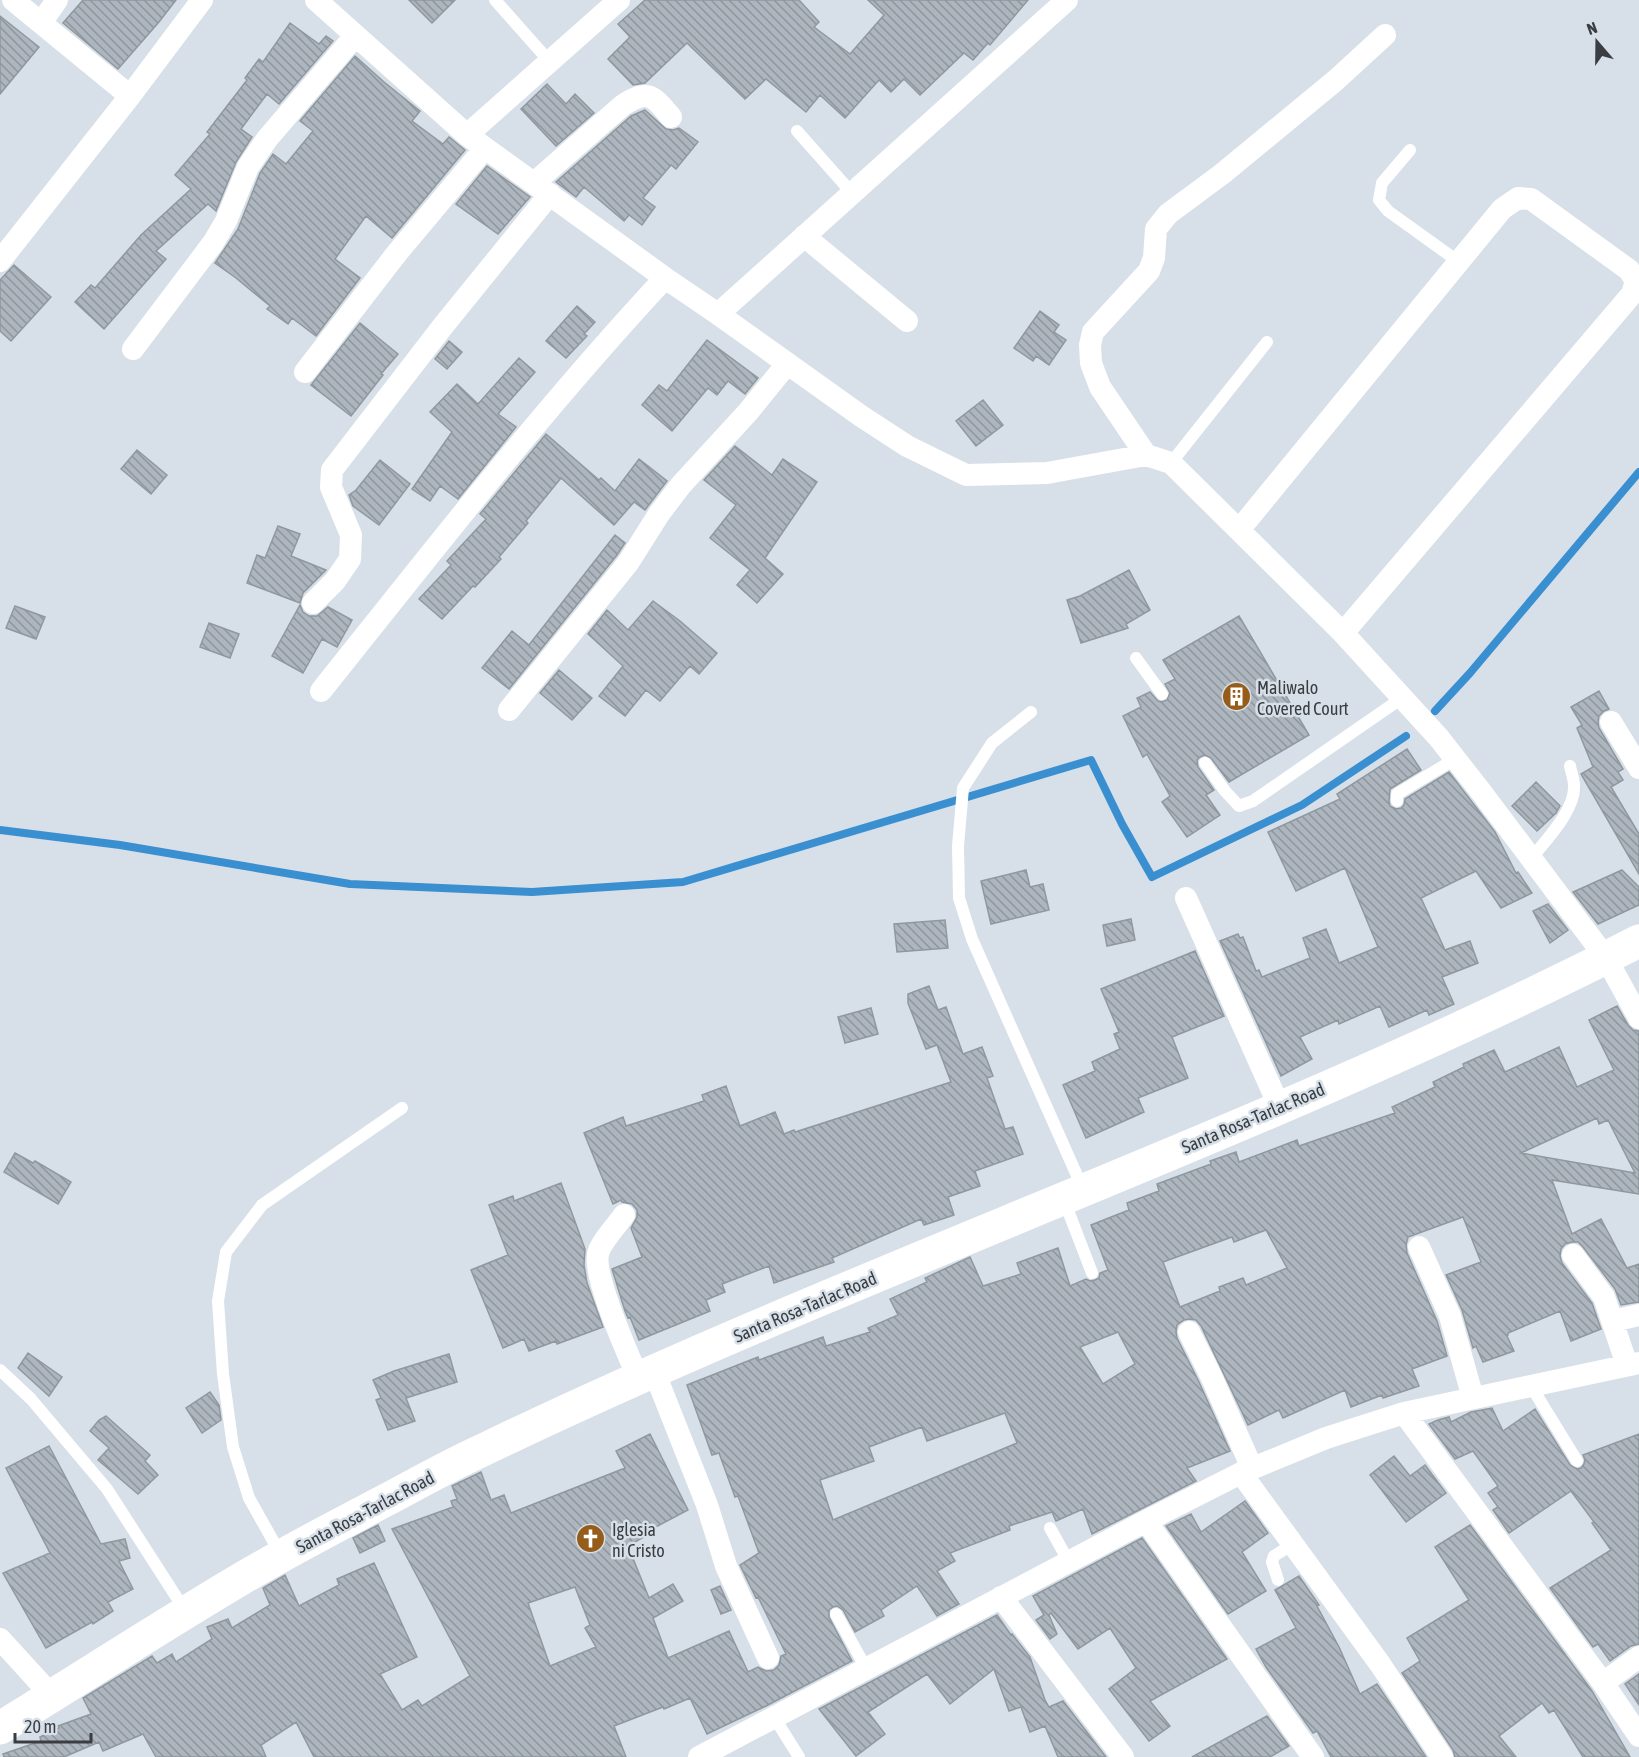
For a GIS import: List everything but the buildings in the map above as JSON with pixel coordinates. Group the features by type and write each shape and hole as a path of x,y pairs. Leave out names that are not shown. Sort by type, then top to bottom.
{"highway":[{"name":"Santa Rosa-Tarlac Road","path":"0,1728 243,1578 480,1451 646,1375 1281,1108 1444,1035 1639,941"}],"street":[{"path":"13,0 130,96"},
{"path":"42,23 57,0"},
{"path":"0,261 130,96 202,0"},
{"path":"316,0 476,142 665,278 907,446 966,475 1047,473 1146,455 1171,464 1343,633 1455,759 1606,958 1639,1018"},
{"path":"305,372 397,253 476,142 550,62 619,0"},
{"path":"718,314 1067,0"},
{"path":"1146,455 1100,387 1092,363 1090,345 1093,332 1149,272 1154,258 1156,229 1168,214 1222,174 1336,80 1385,35"},
{"path":"133,349 213,243 226,221 248,167 267,139 356,36"},
{"path":"313,603 335,581 350,559 351,535 331,487 332,470 443,326 542,189 623,105 638,96 647,95 657,100 671,117"},
{"path":"1239,530 1502,209 1518,198 1531,199 1629,270 1636,281 1632,294 1343,633"},
{"path":"804,236 907,321"},
{"path":"321,691 539,419 606,341 665,278"},
{"path":"509,710 628,563 659,514 681,485 748,412 787,364"},
{"path":"1611,722 1639,768"},
{"path":"1186,898 1281,1108"},
{"path":"624,1215 598,1253 597,1268 609,1307 646,1375 707,1505 726,1566 768,1658"},
{"path":"1419,1247 1450,1316 1473,1398"},
{"path":"699,1757 1247,1470 1326,1438 1404,1413 1633,1364 1604,1297 1573,1255"},
{"path":"1613,1321 1639,1315"},
{"path":"1190,1332 1247,1470 1293,1544 1380,1664 1442,1757"},
{"path":"1404,1413 1603,1683 1639,1736"},
{"path":"1146,1521 1312,1757"},
{"path":"1001,1597 1123,1757"},
{"path":"0,1639 52,1696"},
{"path":"1603,1683 1639,1657"}],"lane":[{"path":"495,0 550,62"},
{"path":"796,131 852,193"},
{"path":"1410,150 1382,183 1379,200 1388,211 1459,262"},
{"path":"1171,464 1267,342"},
{"path":"1136,658 1162,694"},
{"path":"1205,763 1239,806 1253,801 1402,698"},
{"path":"1031,712 992,743 963,788 958,846 959,898 972,939 1074,1194 1092,1273"},
{"path":"1397,801 1397,794 1455,759"},
{"path":"1531,859 1559,825 1570,803 1575,787 1570,766"},
{"path":"282,1557 249,1498 233,1447 223,1374 218,1301 226,1252 262,1205 402,1108"},
{"path":"0,1370 31,1399 107,1489 186,1613"},
{"path":"1531,1386 1577,1461"},
{"path":"1050,1528 1069,1562"},
{"path":"1278,1580 1272,1562 1274,1556 1293,1544"},
{"path":"836,1614 866,1668"},
{"path":"774,1717 799,1757"}],"waterway":[{"path":"1435,711 1470,673 1639,472"},
{"path":"0,830 120,845 350,884 532,892 683,882 1091,760 1122,824 1152,877 1302,805 1406,736"}],"place":[{"name":"Maliwalo Covered Court","path":"1236,697"},
{"name":"Iglesia ni Cristo","path":"591,1539"}]}
